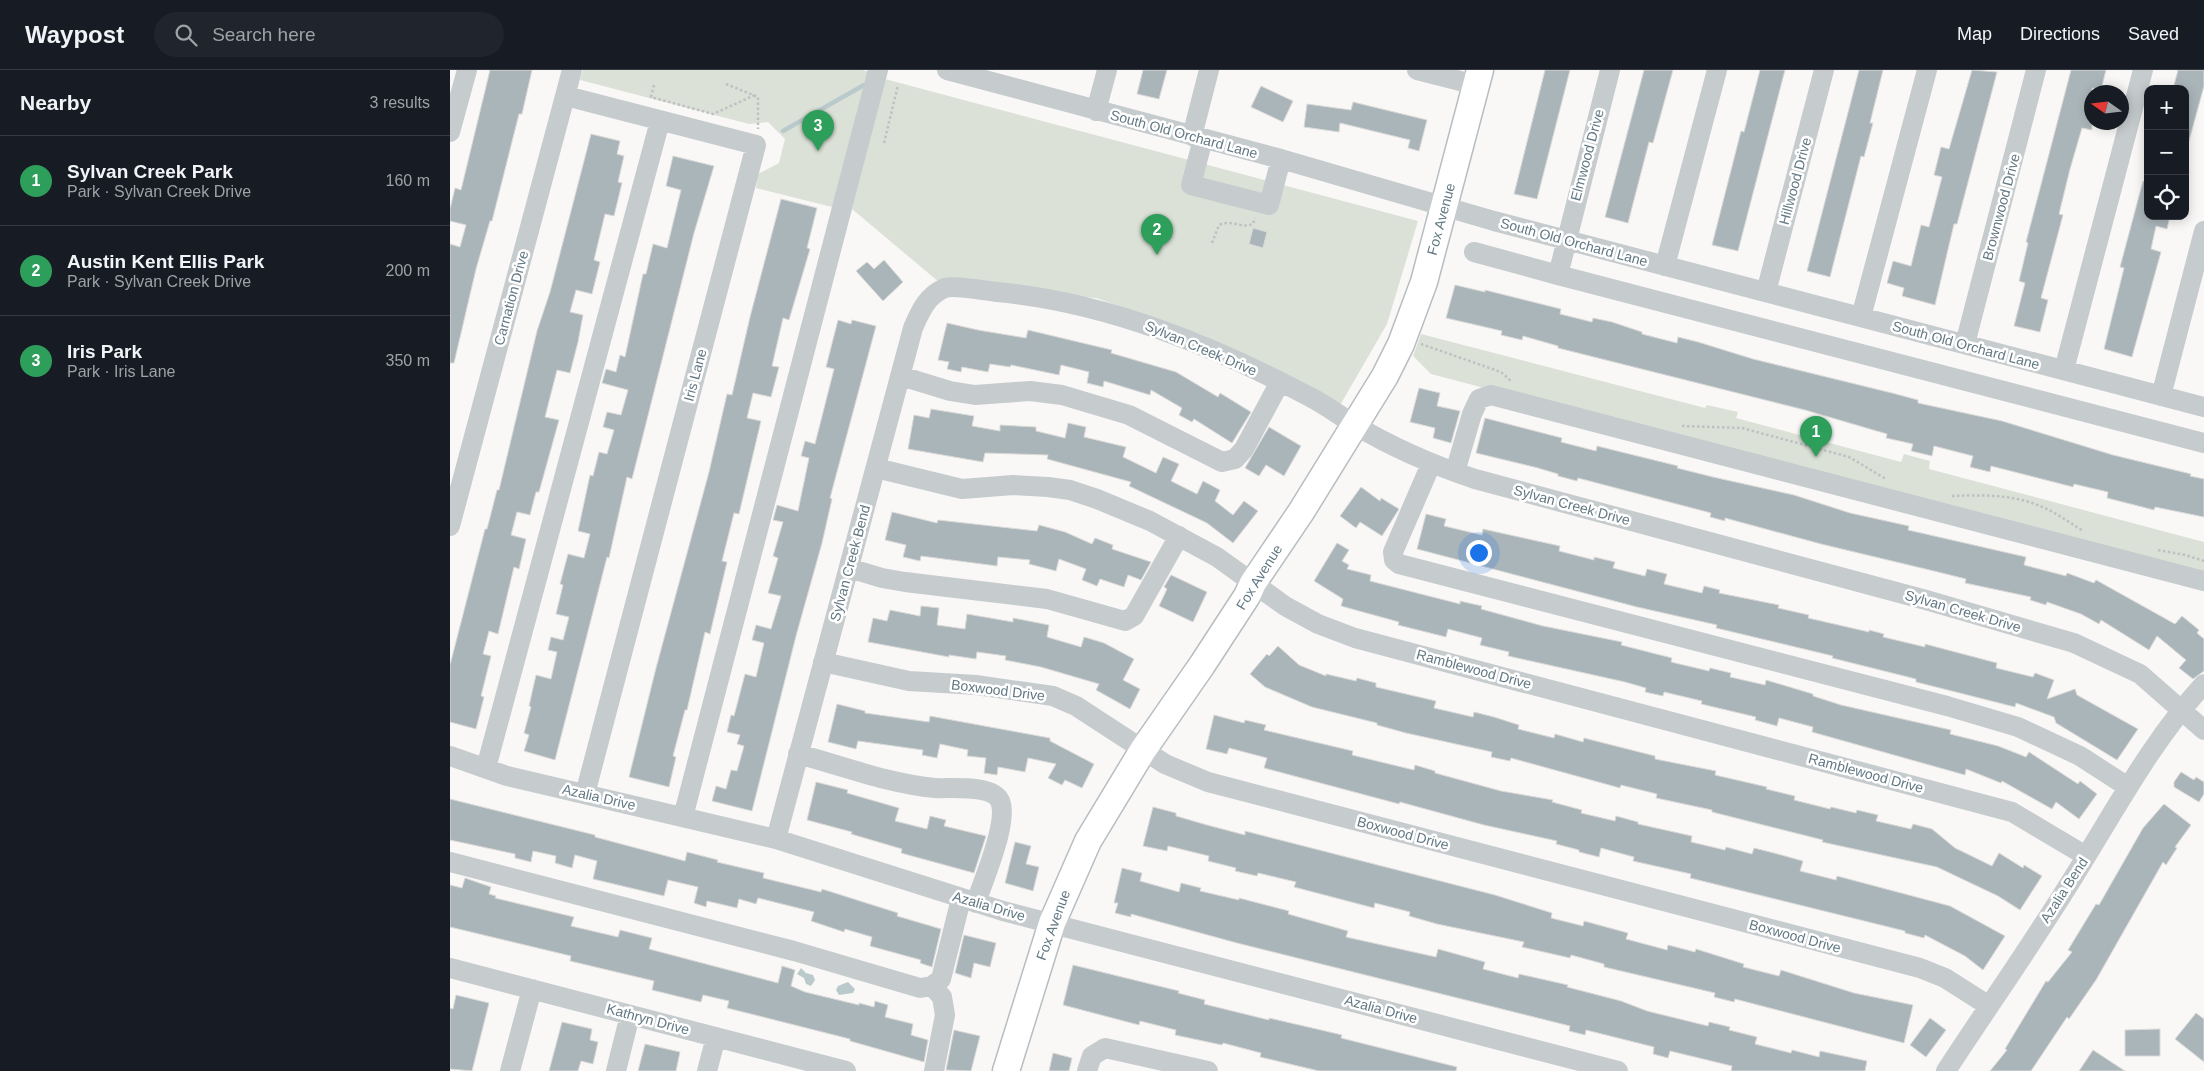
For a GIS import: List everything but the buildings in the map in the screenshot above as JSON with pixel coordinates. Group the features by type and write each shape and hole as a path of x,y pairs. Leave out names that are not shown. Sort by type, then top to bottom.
{"main road":[{"name":"Fox Avenue","path":"1006,1071 1052,923 1088,841 1143,750 1202,666 1385,376 1403,337 1424,282 1478,77"}],"street":[{"path":"450,132 467,70"},
{"name":"Carnation Drive","path":"450,526 572,70"},
{"path":"683,817 878,70"},
{"name":"South Old Orchard Lane","path":"946,70 1006,78 1096,111 1280,159 1565,240 2204,407"},
{"path":"1096,111 1107,70"},
{"path":"1209,70 1191,184 1268,205 1280,159"},
{"path":"1417,70 1478,77"},
{"name":"Elmwood Drive","path":"1558,274 1565,240 1610,70"},
{"path":"1665,266 1717,70"},
{"name":"Hillwood Drive","path":"1766,292 1824,70"},
{"path":"1861,317 1927,70"},
{"name":"Brownwood Drive","path":"1965,344 2036,70"},
{"path":"2064,370 2143,70"},
{"path":"566,96 754,145"},
{"path":"486,768 660,121"},
{"name":"Iris Lane","path":"585,794 756,145 754,145"},
{"path":"2161,396 2204,231"},
{"path":"1474,252 2204,443"},
{"name":"Sylvan Creek Drive","path":"937,293 946,288 1037,296 1085,305 1135,320 1280,382 1312,398 1355,426 1431,464 1926,600 2074,643 2140,674 2204,730"},
{"name":"Sylvan Creek Bend","path":"776,839 901,376 921,309 937,293"},
{"path":"901,376 950,391 975,394 1030,391 1062,395 1129,415 1222,462 1235,459 1244,449 1280,382"},
{"path":"1455,472 1472,414 1479,399 1491,395 2204,582"},
{"path":"1431,464 1393,552 1394,560 1399,564 1947,706 2018,727 2080,756 2128,787"},
{"name":"Ramblewood Drive","path":"876,468 962,489 1013,485 1070,490 1150,521 1179,536 1217,557 1285,606 1318,624 1355,638 2012,812 2086,856"},
{"path":"848,568 897,581 1047,599 1125,621 1134,616 1179,536"},
{"name":"Boxwood Drive","path":"823,662 909,682 976,685 1053,696 1082,710 1165,764 1208,782 1920,968 1946,978 1989,1006"},
{"name":"Azalia Bend","path":"1946,1071 2086,856 2128,787 2181,709 2204,684"},
{"path":"450,862 794,950 920,988 932,986 941,979 969,901 1001,823 1002,808 999,798 978,789 918,785 798,754"},
{"name":"Azalia Drive","path":"450,756 507,776 776,839 969,901 1618,1071"},
{"name":"Kathryn Drive","path":"450,968 846,1071"},
{"path":"932,986 942,997 945,1014 934,1071"},
{"path":"510,1071 532,989"},
{"path":"616,1071 630,1015"},
{"path":"707,1071 716,1037"},
{"path":"1087,1071 1092,1056 1105,1048 1208,1071"}],"path":[{"path":"726,84 758,96 759,116 754,145"},
{"path":"654,85 651,97 713,114 755,94"},
{"path":"884,143 898,85"},
{"path":"1212,242 1214,231 1218,225 1225,222 1242,226 1253,224 1258,202"},
{"path":"1403,337 1501,372 1517,386"},
{"path":"1673,426 1742,428 1849,456 1892,484"},
{"path":"1946,497 1985,494 2014,498 2040,505 2090,535"},
{"path":"2151,549 2185,555 2204,561"}],"shaded area":[{"path":"583,70 862,70 875,73 840,209 756,188 758,174 779,163 785,139 768,122 749,124 580,80"},
{"path":"885,79 1418,221 1387,324 1339,407 1202,335 1096,298 946,288 852,209"},
{"path":"1421,334 1705,408 1707,405 1738,412 1736,418 1901,462 1904,454 1930,461 1929,469 2204,542 2204,577 1431,374 1413,356"},
{"path":"801,968 806,973 813,975 815,980 811,986 806,984 804,978 797,974"},
{"path":"848,982 855,989 853,993 839,995 836,990 838,986"}],"waterway":[{"path":"783,131 864,85"}],"place":[{"name":"Iris Park","path":"818,151"},
{"name":"Austin Kent Ellis Park","path":"1157,255"},
{"name":"Sylvan Creek Park","path":"1816,457"}]}
